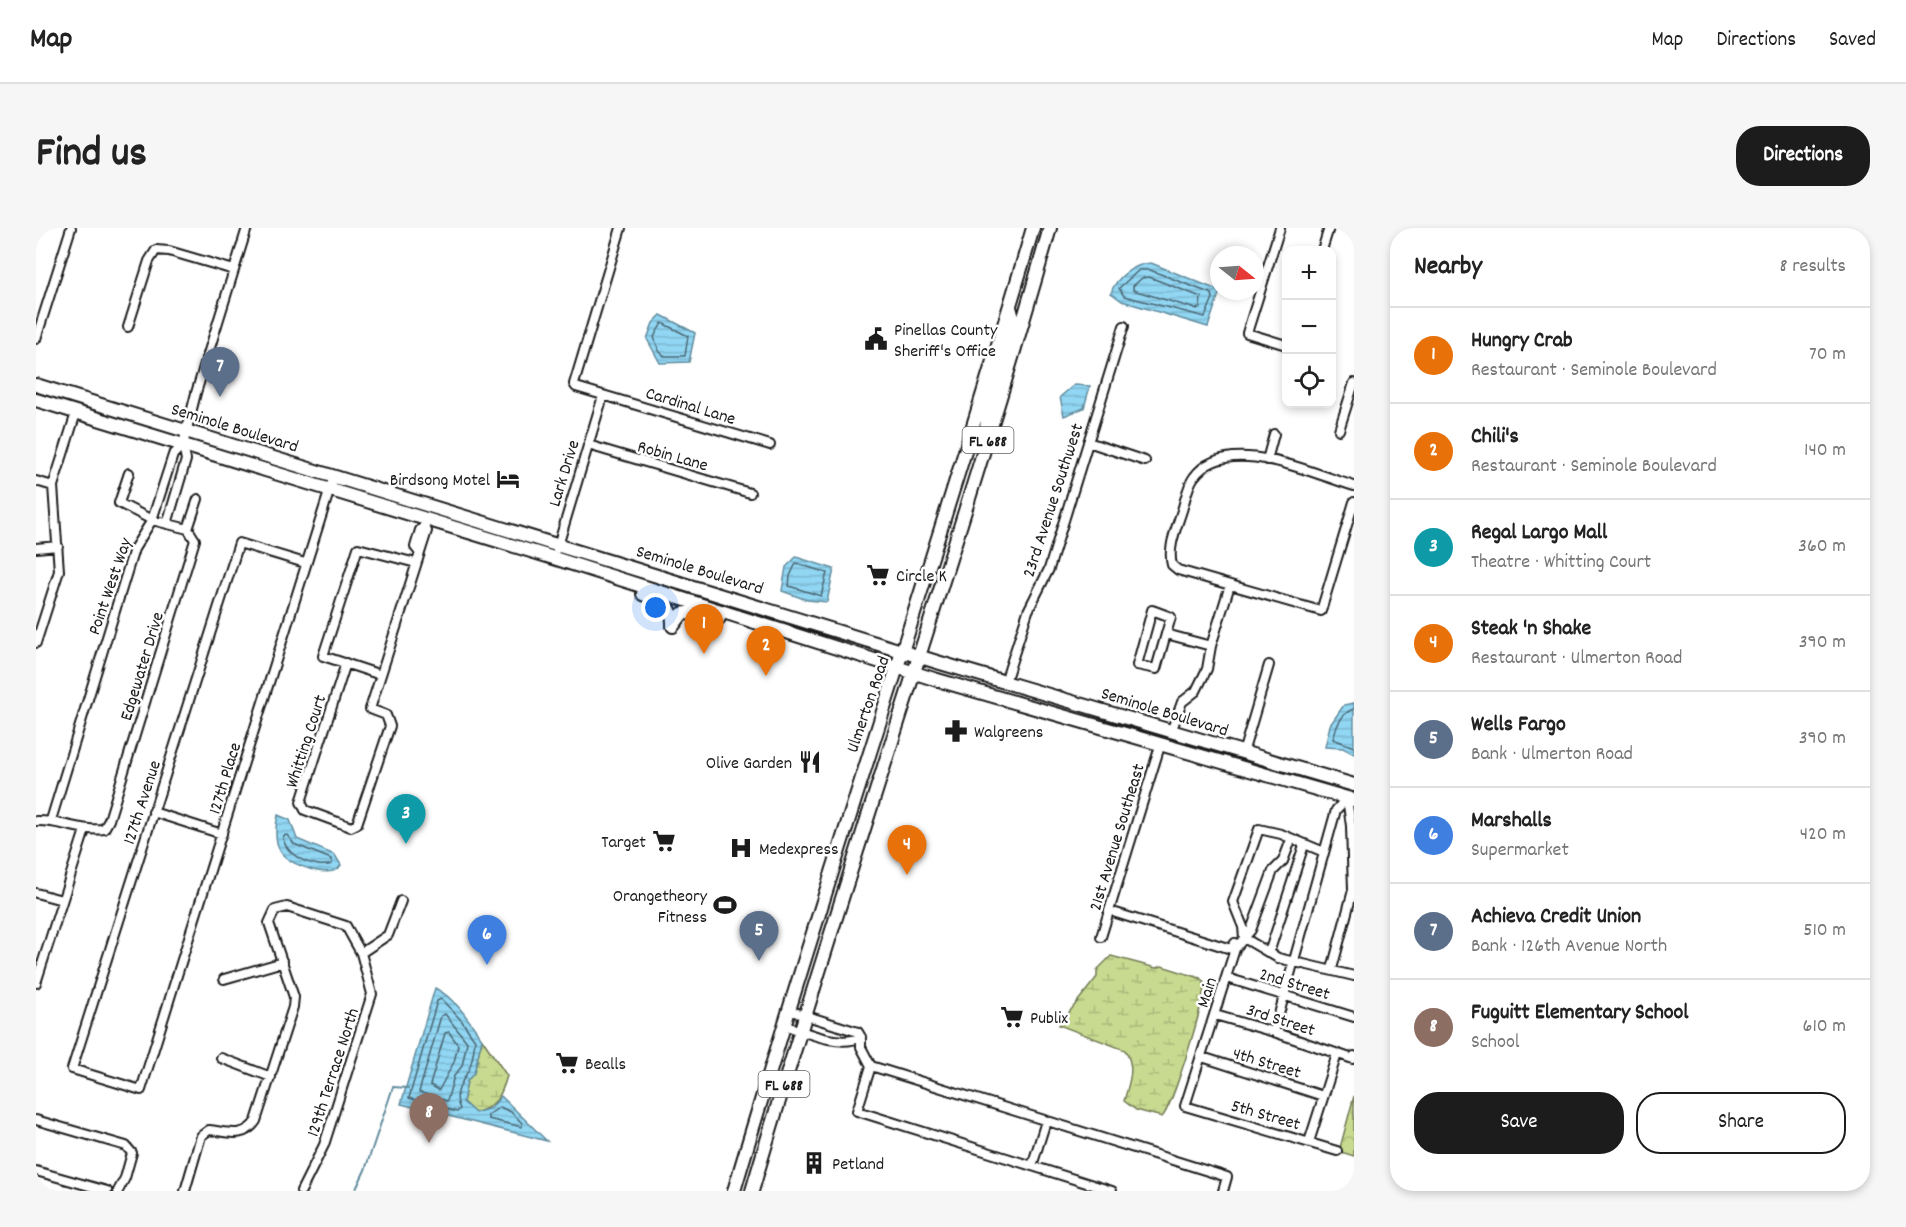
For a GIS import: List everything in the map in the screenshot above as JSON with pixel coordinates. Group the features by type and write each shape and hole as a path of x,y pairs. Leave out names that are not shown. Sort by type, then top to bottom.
{"main road":[{"name":"Ulmerton Road","path":"734,1191 788,1010 898,668 1033,228"},
{"path":"1038,273 1034,251 1041,228"},
{"name":"Ulmerton Road","path":"752,1191 804,1016 986,449 1050,228"},
{"path":"986,449 987,416 1014,321 1010,306 1030,298"},
{"name":"Seminole Boulevard","path":"36,385 1005,682 1354,785"},
{"name":"Seminole Boulevard","path":"36,400 329,490 425,524 556,559 914,673 1160,746 1352,798"},
{"path":"594,572 668,605 674,614 673,626 682,614 692,612 781,630"},
{"path":"675,597 695,596 738,608 754,605"},
{"path":"1160,746 1171,732"},
{"path":"1206,758 1215,754 1233,758 1243,753"},
{"path":"1293,781 1302,780 1328,786 1338,780"}],"street":[{"path":"36,339 71,228"},
{"path":"167,524 186,460 183,445 186,431 247,228"},
{"name":"Cardinal Lane","path":"621,228 574,379 576,387 770,445"},
{"path":"1280,228 1247,333 1282,344"},
{"path":"1323,246 1329,228"},
{"path":"129,327 149,261 156,250 169,251 234,270"},
{"name":"23rd Avenue Southwest","path":"1005,682 1028,611 1049,569 1124,326"},
{"path":"1339,430 1354,383"},
{"name":"Lark Drive","path":"556,559 557,544 603,396"},
{"path":"36,643 60,571 53,486 76,413"},
{"path":"1267,460 1274,434"},
{"path":"1088,442 1145,461"},
{"name":"Point West Way","path":"51,820 134,549 152,520 174,455 183,445"},
{"name":"Robin Lane","path":"588,445 750,494"},
{"path":"1354,486 1240,454 1221,458 1195,476 1172,544 1170,557 1172,565 1178,570 1321,611 1354,502"},
{"path":"129,473 119,504 152,520 188,529 198,499"},
{"name":"127th Place","path":"141,1090 334,476"},
{"path":"36,481 53,486"},
{"name":"Whitting Court","path":"346,663 301,802 305,810 351,827 357,824 390,726 386,715 370,709 416,563 420,530 425,524"},
{"name":"Edgewater Drive","path":"85,830 104,829 115,804 195,540 188,529"},
{"name":"127th Avenue","path":"141,1090 72,1069 239,543 305,563"},
{"path":"36,548 58,546"},
{"path":"381,675 323,657 358,548 416,563"},
{"path":"1171,732 1182,702 1196,691 1208,669 1211,646 1230,585"},
{"path":"1152,610 1171,617 1166,634 1155,669 1137,665 1152,610"},
{"path":"1166,634 1211,646"},
{"path":"1243,753 1269,665"},
{"name":"21st Avenue Southeast","path":"1101,937 1160,746"},
{"path":"1274,1032 1338,805 1352,798 1353,890 1332,969"},
{"path":"153,812 222,834"},
{"path":"36,821 51,820 85,830 36,983"},
{"path":"1244,938 1243,927 1233,907 1259,829 1324,852"},
{"name":"Main","path":"1185,1106 1235,949 1251,930 1273,871 1283,861 1291,840"},
{"path":"1269,953 1304,845"},
{"path":"36,893 62,900"},
{"path":"361,953 388,935 401,901"},
{"name":"129th Terrace North","path":"284,962 269,923 275,910 287,907 346,926 361,953 372,994 324,1146 301,1191"},
{"path":"1116,913 1231,949 1239,938 1244,938 1269,953 1354,976"},
{"path":"185,1191 201,1136 209,1130 241,1134 251,1129 271,1077 293,1007 294,997 284,962 224,979"},
{"name":"2nd Street","path":"1227,978 1354,1017"},
{"path":"788,1010 858,1032 861,1037 861,1047 871,1066 1227,1177 1223,1191"},
{"name":"3rd Street","path":"1215,1015 1353,1059 1354,1056"},
{"path":"784,1025 834,1040 854,1041 861,1037"},
{"path":"1309,1142 1337,1054"},
{"name":"4th Street","path":"1202,1057 1323,1096"},
{"path":"221,1058 271,1077"},
{"path":"871,1066 857,1111 1112,1191"},
{"name":"5th Street","path":"1185,1106 1337,1151"},
{"path":"36,1120 126,1146 132,1153 125,1178 118,1191"},
{"path":"1032,1166 1046,1121"},
{"path":"36,1172 107,1191"}],"green space":[{"path":"1111,956 1156,968 1162,966 1200,978 1204,982 1200,1008 1188,1051 1173,1094 1162,1117 1136,1110 1124,1101 1131,1069 1125,1050 1059,1025 1097,977 1097,970"},
{"path":"482,1039 507,1076 497,1100 475,1113 463,1102 467,1081 474,1073"},
{"path":"1354,1096 1354,1156 1341,1152 1340,1148"}],"water":[{"path":"1151,263 1210,287 1210,300 1217,300 1208,327 1122,301 1111,293 1113,287 1126,272"},
{"path":"661,315 695,333 689,362 660,363 647,339 653,323"},
{"path":"1074,385 1090,386 1084,408 1064,416 1060,397"},
{"path":"796,557 834,569 827,602 807,600 782,591 786,567"},
{"path":"1354,703 1354,754 1343,748 1325,747 1330,725 1344,705"},
{"path":"278,815 290,820 297,839 335,855 341,865 338,869 319,871 295,863 284,856 277,842"},
{"path":"435,988 467,1017 482,1039 474,1073 467,1081 463,1102 475,1113 491,1108 501,1096 547,1141 401,1104"}],"waterway":[{"path":"355,1191 365,1170 393,1087 408,1088"}],"place":[{"name":"Pinellas County Sheriff's Office","path":"876,339"},
{"name":"Achieva Credit Union","path":"220,397"},
{"name":"Birdsong Motel","path":"508,479"},
{"name":"Circle K","path":"878,575"},
{"name":"Hungry Crab","path":"704,654"},
{"name":"Chili's","path":"766,676"},
{"name":"Walgreens","path":"956,731"},
{"name":"Olive Garden","path":"810,762"},
{"name":"Target","path":"664,841"},
{"name":"Regal Largo Mall","path":"406,844"},
{"name":"Medexpress","path":"741,848"},
{"name":"Steak 'n Shake","path":"907,875"},
{"name":"Orangetheory Fitness","path":"725,905"},
{"name":"Wells Fargo","path":"759,961"},
{"name":"Marshalls","path":"487,965"},
{"name":"Publix","path":"1012,1017"},
{"name":"Bealls","path":"567,1063"},
{"name":"Fuguitt Elementary School","path":"429,1143"},
{"name":"Petland","path":"814,1163"}]}
